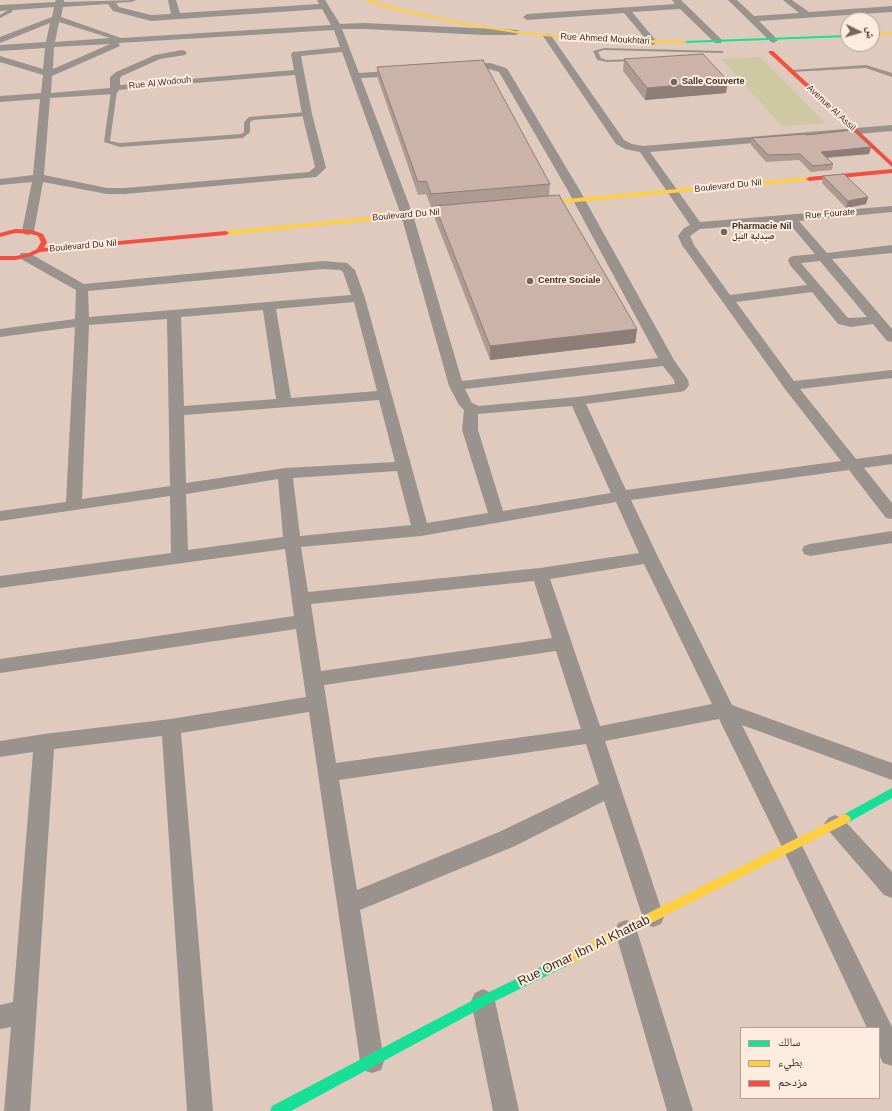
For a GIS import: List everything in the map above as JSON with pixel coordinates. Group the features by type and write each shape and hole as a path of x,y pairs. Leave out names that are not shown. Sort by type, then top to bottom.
{"street":[{"path":"0,8 12,8 59,2 110,2 132,0"},
{"path":"172,0 176,16"},
{"name":"Rue Ahmed Moukhtari","path":"366,0 436,18 547,36 653,42 774,40 792,43 840,37"},
{"path":"732,0 774,40"},
{"path":"787,0 807,15"},
{"path":"888,0 892,3"},
{"path":"28,231 38,178 50,45 59,2"},
{"path":"110,2 116,9 151,18 323,3 337,27 346,49 407,215 456,386 466,405 471,409 479,410 576,401 679,388 682,385 681,380 667,361 574,191 504,70 490,66 450,69"},
{"path":"527,17 626,10 678,3 718,41"},
{"path":"842,4 852,12 892,9"},
{"path":"626,10 653,42"},
{"path":"752,19 840,13"},
{"path":"0,40 56,18 127,41"},
{"path":"0,48 337,27 371,26 484,32 515,32"},
{"path":"880,34 892,33"},
{"path":"547,36 620,142 624,145 643,149 892,128"},
{"path":"114,90 115,77 119,74 158,57 182,57 183,37"},
{"path":"0,59 48,74 127,41"},
{"path":"734,41 751,49"},
{"path":"0,182 38,178 59,180 107,191 119,191 312,175 321,168 307,114 296,54 346,49"},
{"name":"Avenue Al Assil","path":"781,51 767,51 792,71 890,162"},
{"name":"Rue Al Wodouh","path":"0,99 114,90 182,77 299,72"},
{"path":"355,76 411,72"},
{"path":"643,149 697,226 688,231 684,236 688,245 790,386 892,514"},
{"path":"874,162 890,162"},
{"name":"Boulevard Du Nil","path":"524,205 574,191 674,192 892,171"},
{"name":"Boulevard Du Nil","path":"2,260 25,256 39,250 478,209"},
{"name":"Rue Fourate","path":"697,226 892,209"},
{"path":"791,218 892,338"},
{"path":"0,235 15,231 28,231 45,235 44,242 39,250"},
{"path":"877,320 851,323 843,321 794,262 794,260 892,249"},
{"path":"25,256 82,288 337,265 343,266 349,270 359,298 421,530"},
{"path":"74,506 82,322 82,288"},
{"path":"726,298 817,288"},
{"path":"0,333 82,322 359,298"},
{"path":"269,307 284,402"},
{"path":"174,314 177,490 180,558"},
{"path":"456,386 667,361"},
{"path":"790,386 892,374"},
{"path":"176,411 385,395"},
{"path":"576,401 622,496 649,557 792,845 879,1027"},
{"path":"471,409 470,430 497,517"},
{"path":"0,582 292,542 421,530 622,496 892,459"},
{"path":"0,516 285,473 404,466"},
{"path":"285,473 292,542 372,1061"},
{"path":"810,550 892,537"},
{"path":"302,599 540,574 649,557"},
{"path":"540,574 653,917"},
{"path":"0,666 305,621"},
{"path":"314,679 562,643"},
{"path":"0,749 44,742 171,727 318,703"},
{"path":"328,773 593,735 724,710 892,772"},
{"path":"171,727 200,1111"},
{"path":"17,1111 44,742"},
{"path":"348,904 507,839 610,788"},
{"name":"Rue Omar Ibn Al Khattab","path":"277,1111 483,1001 626,931 835,824 892,793"},
{"path":"835,824 892,888"},
{"path":"626,931 680,1111"},
{"path":"483,1001 506,1111"},
{"path":"0,1016 25,1012"},
{"path":"880,1029 892,1054"}],"lane":[{"path":"0,16 10,11 12,8"},
{"path":"635,41 644,54"},
{"path":"641,60 607,61 599,59 595,50 722,52"},
{"path":"792,71 866,66 892,75"},
{"path":"114,90 106,142 120,145 243,136 247,132 246,122 251,118 307,114"}],"shaded area":[{"path":"760,57 825,123 782,126 721,59"}],"building":[{"path":"703,54 728,81 647,88 624,59"},
{"path":"483,60 550,184 431,194 426,181 418,182 377,67"},
{"path":"853,130 871,147 821,152 833,164 813,166 800,154 768,155 752,138 806,135"},
{"path":"844,174 868,197 848,201 823,176"},
{"name":"Centre Sociale","path":"559,195 637,329 490,346 435,206"}],"traffic: fast":[{"path":"685,42 840,36"},
{"path":"845,819 892,793"},
{"path":"277,1111 483,1001 567,960"}],"traffic: slow":[{"path":"366,0 393,8 460,23 515,32 584,39 685,42"},
{"path":"880,34 892,33"},
{"path":"534,204 809,179"},
{"path":"226,233 466,210"},
{"path":"567,960 845,819"}],"traffic: jam":[{"path":"771,52 892,165"},
{"path":"809,179 892,171"},
{"path":"0,235 15,231 32,232 41,235 44,242 39,250 29,255 16,258 0,258"},
{"path":"39,250 226,233"}],"place":[{"name":"Salle Couverte","path":"674,82"},
{"name":"Pharmacie Nil صيدلية النيل","path":"724,232"},
{"name":"Centre Sociale","path":"530,281"}]}
